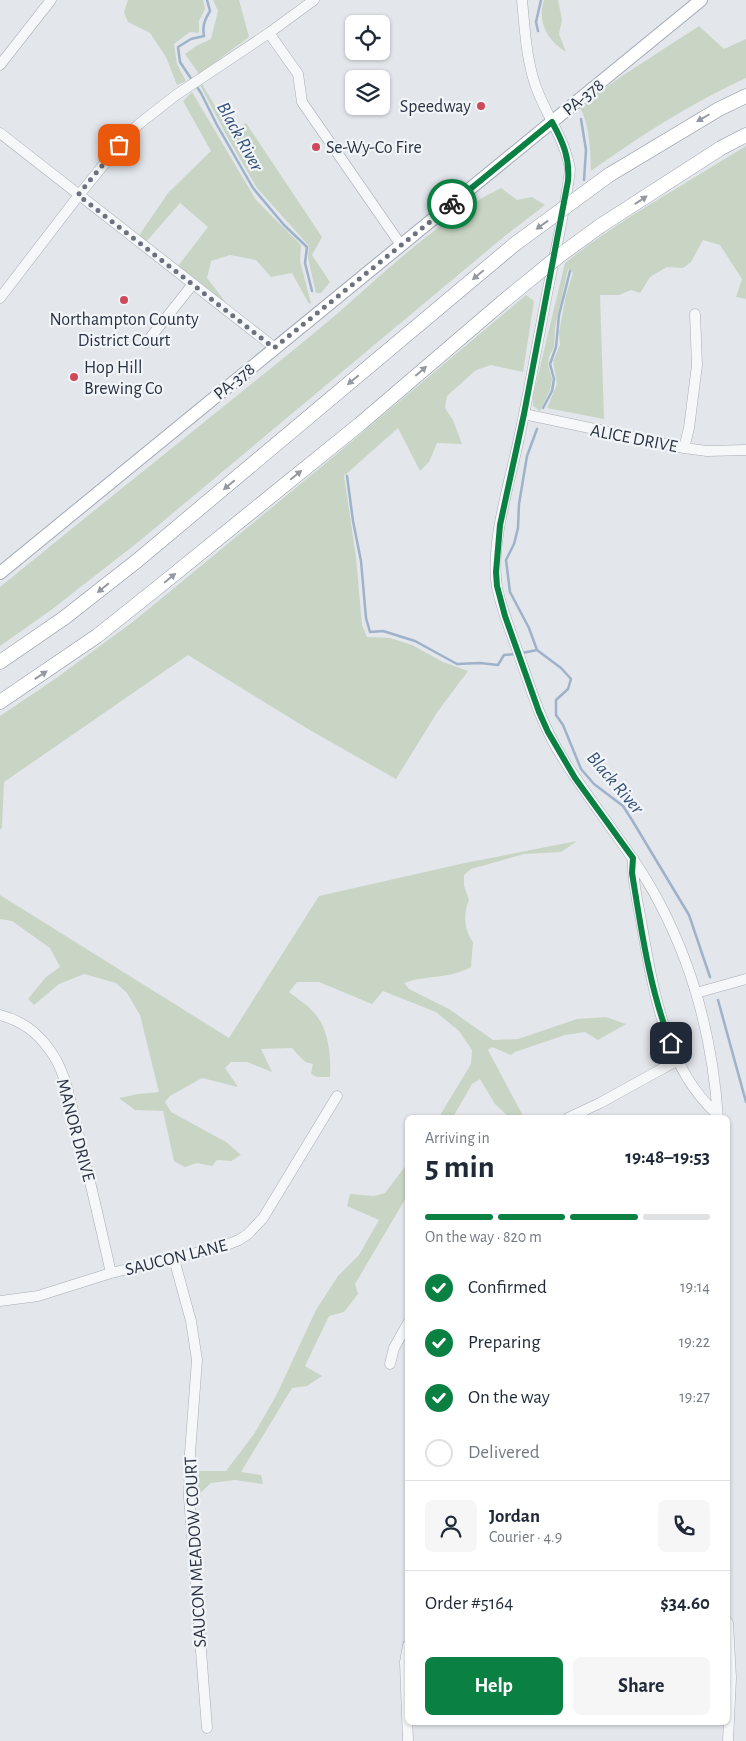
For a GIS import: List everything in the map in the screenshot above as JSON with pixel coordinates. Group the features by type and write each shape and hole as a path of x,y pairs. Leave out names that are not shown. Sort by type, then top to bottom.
{"highway":[{"path":"0,662 64,618 138,560 515,244 609,175 672,136 746,96"},
{"path":"0,702 76,651 141,601 360,424 558,256 600,226 721,148 746,135"}],"main road":[{"name":"PA-378","path":"0,574 701,0"}],"street":[{"path":"0,65 51,0"},
{"path":"0,298 78,195 139,124 190,86 314,0"},
{"path":"522,0 525,40 530,66 536,87 567,154 569,175 524,414 500,525 496,572 497,586 505,616 539,712 560,754 633,858 674,931 696,993 710,1048 718,1115"},
{"path":"269,33 298,74 302,102 402,245"},
{"path":"0,134 274,348"},
{"path":"146,342 193,284"},
{"path":"684,448 689,428 697,365 695,314"},
{"name":"ALICE DRIVE","path":"524,414 684,448 707,451 746,450"},
{"path":"633,858 632,873 651,973 664,1025 678,1060 704,1103 717,1115"},
{"path":"696,993 746,979"},
{"name":"MANOR DRIVE","path":"0,1015 21,1023 39,1037 50,1050 63,1074 111,1273"},
{"path":"574,1115 678,1060"},
{"name":"SAUCON LANE","path":"0,1301 38,1296 111,1273 221,1247 239,1240 256,1228 282,1189 337,1096"},
{"name":"SAUCON MEADOW COURT","path":"174,1259 190,1321 197,1360 190,1453 189,1497 206,1728"},
{"path":"390,1364 394,1348 405,1329"},
{"path":"730,1660 730,1699"},
{"path":"407,1725 408,1741"},
{"path":"728,1741 729,1725"}],"green space":[{"path":"128,0 203,0 205,9 199,21 199,33 190,32 174,44 177,64 186,81 177,85 166,57 150,33 128,22 124,12"},
{"path":"213,0 239,0 249,37 199,74 185,54 211,39 218,11"},
{"path":"544,0 558,0 562,20 559,34 566,52 554,42 545,30 542,16"},
{"path":"699,26 724,49 746,39 746,78 705,98 666,121 591,171 587,128 579,107 622,76"},
{"path":"202,84 231,133 246,123 322,237 312,255 330,282 321,293 316,293 308,258 309,246 257,188 229,140 200,85"},
{"path":"192,92 256,200 301,245 300,261 311,303 309,304 292,273 271,277 256,260 230,255 211,261 207,278 227,304 178,266 208,227 180,203 146,242 138,237 168,193 211,151 183,101"},
{"path":"746,146 746,299 736,297 742,279 720,245 703,240 691,262 683,268 667,267 650,277 640,293 631,290 619,295 600,295 604,419 547,408 557,384 553,361 560,345 559,333 562,316 573,273 568,269 555,328 554,347 549,357 548,365 552,379 550,390 540,411 533,406 533,396 565,263 631,216"},
{"path":"501,188 517,200 532,197 545,205 506,235 137,543 51,610 0,646 0,587 313,334 427,236 451,218"},
{"path":"526,295 534,301 523,372 491,365 476,370 447,396 445,408 453,420 462,444 437,443 429,462 420,471 398,428 344,476 356,557 362,625 367,637 390,638 412,645 443,662 468,671 438,711 396,779 308,729 188,655 4,782 2,827 0,830 0,716 55,679 134,621"},
{"path":"577,841 561,852 524,854 471,869 464,875 464,886 469,900 465,916 466,927 473,942 471,967 455,973 404,983 409,989 449,1009 493,1040 518,1039 577,1019 606,1017 626,1024 598,1040 585,1032 565,1035 511,1055 492,1047 488,1050 522,1115 507,1115 495,1104 480,1079 472,1084 454,1115 440,1115 471,1064 472,1050 459,1031 436,1012 383,991 372,1004 319,982 297,982 289,992 316,1015 324,1028 328,1044 330,1077 317,1077 311,1074 313,1064 305,1062 292,1048 261,1049 272,1072 247,1062 231,1062 225,1068 238,1087 202,1078 170,1096 165,1102 171,1112 226,1142 241,1155 231,1161 217,1160 212,1166 197,1163 185,1167 174,1161 163,1111 135,1110 119,1098 159,1092 140,1015 127,993 116,983 84,974 59,984 34,1005 28,999 46,977 60,967 50,948 12,921 0,919 0,895 229,1038 319,896 465,863"},
{"path":"405,1167 405,1199 355,1284 358,1294 344,1312 329,1316 305,1366 322,1376 307,1386 292,1388 241,1472 261,1475 263,1484 235,1480 211,1483 196,1497 194,1471 226,1471 254,1434 276,1396 316,1310 338,1276 359,1255 379,1220 347,1206 350,1194 374,1196 385,1193"}],"waterway":[{"name":"Black River","path":"192,80 180,62 178,47 191,39 204,36 204,23 210,11 207,0"},
{"path":"538,31 536,22 541,0"},
{"name":"Black River","path":"195,84 253,188 284,225 307,247 305,263 312,291"},
{"path":"581,119 586,150 584,180"},
{"path":"543,408 552,391 554,379 550,364 556,347 559,315 570,271"},
{"path":"537,429 527,456 519,504 518,528 514,544 506,560 510,592 529,628 537,650"},
{"name":"Black River","path":"347,476 361,561 366,618 370,632 383,631 415,641 457,664 480,663 498,665 504,655 515,654"},
{"name":"Black River","path":"522,653 537,650 561,668 571,679 568,689 556,700 556,715 563,725 581,769 594,784 623,806 632,820 689,915 710,977"},
{"name":"Black River","path":"718,1000 746,1102"}],"way so far":[{"path":"119,145 78,195 274,348 452,204"}],"place":[{"name":"Speedway","path":"481,106"},
{"name":"Se-Wy-Co Fire","path":"316,147"},
{"name":"Northampton County District Court","path":"124,300"},
{"name":"Hop Hill Brewing Co","path":"74,377"}],"route":[{"path":"452,204 552,122 567,154 570,169 524,414 500,525 496,561 497,586 505,616 529,685 548,732 575,778 633,858 632,873 651,973 664,1025 671,1043"}]}
